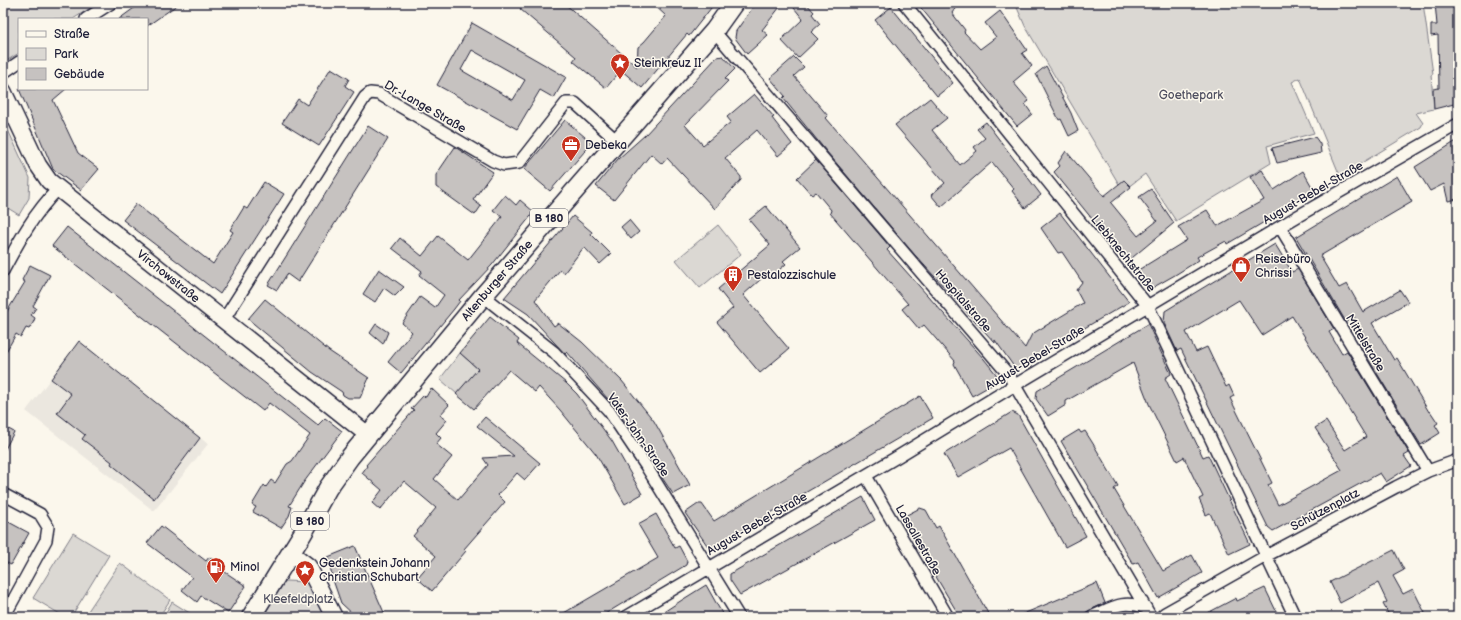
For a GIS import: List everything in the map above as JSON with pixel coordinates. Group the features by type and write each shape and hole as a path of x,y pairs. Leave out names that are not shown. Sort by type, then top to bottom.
{"main road":[{"name":"Altenburger Straße","path":"291,553 328,488 368,435 483,296 714,31 734,3"},
{"name":"B 180","path":"251,617 291,553"}],"street":[{"path":"88,18 111,3"},
{"name":"Liebknechtstraße","path":"904,3 1148,306 1266,556"},
{"name":"Hospitalstraße","path":"714,31 993,356 1015,385 1148,613"},
{"path":"3,73 18,63"},
{"name":"Virchowstraße","path":"3,91 43,173 58,189 368,435"},
{"name":"Dr.-Lange Straße","path":"223,321 365,97 370,93 379,94 492,161 504,165 519,163 566,103 575,103 617,141"},
{"name":"August-Bebel-Straße","path":"626,617 866,476 1280,227 1458,124"},
{"path":"3,270 31,221 43,204 58,189"},
{"name":"Mittelstraße","path":"1280,227 1428,472"},
{"name":"Vater-Jahn-Straße","path":"483,296 554,352 609,412 646,466 739,617"},
{"name":"Schützenplatz","path":"1161,617 1165,613 1266,556 1428,472 1458,460"},
{"name":"Lassallestraße","path":"866,476 948,617"},
{"path":"3,494 40,514 48,527 46,540 4,617"},
{"path":"291,553 308,566 334,617"},
{"path":"1266,556 1295,617"},
{"path":"1091,617 1121,604 1132,603 1148,613"}],"shaded area":[{"path":"79,341 208,444 154,511 26,411"}],"green space":[{"path":"3,3 98,3 75,18 18,18 18,54 3,63"},
{"name":"Goethepark","path":"1015,3 1423,3 1433,74 1431,75 1434,109 1416,113 1423,123 1421,127 1340,176 1300,78 1292,82 1314,133 1267,146 1271,163 1176,221 1145,174 1123,191 1025,26"},
{"path":"3,119 30,178 29,198 19,215 3,205"},
{"path":"718,225 741,254 700,288 676,260"},
{"path":"460,353 478,369 457,394 440,379"},
{"path":"73,533 109,555 71,617 65,617 33,598"},
{"path":"120,563 170,600 159,617 84,617"},
{"name":"Kleefeldplatz","path":"285,581 309,582 328,617 263,617"},
{"path":"172,602 196,617 163,617"},
{"path":"1120,607 1144,610 1148,617 1098,617"}],"building":[{"path":"141,3 180,3 148,25 148,18 120,18"},
{"path":"525,3 564,3 637,67 638,47 666,16 652,3 715,3 689,36 687,34 642,88 621,70 606,88 573,61 576,57 520,9"},
{"path":"756,3 783,3 762,30 768,35 747,54 735,38 736,31"},
{"path":"790,3 806,3 814,12 812,14 820,24 811,32 818,39 798,58 781,40 803,19"},
{"path":"917,3 959,3 952,13 965,30 964,32 980,49 996,37 985,23 1000,11 1027,50 1022,53 1032,66 1013,82 1029,101 1025,104 1032,114 1017,126"},
{"path":"1435,3 1458,3 1458,103 1434,109 1433,89 1439,88 1438,35 1431,36 1431,25 1437,25"},
{"path":"891,7 953,83 937,96 875,20"},
{"path":"472,23 566,77 554,98 540,90 517,129 437,85","holes":["472,50 525,80 513,100 461,70"]},
{"path":"723,56 735,69 725,79 728,81 685,125 703,145 731,122 727,117 754,94 774,117 772,118 792,144 778,156 757,130 725,158 741,177 741,180 715,209 667,158 662,164 651,154 614,200 596,186 618,159 645,135 717,57"},
{"path":"794,57 804,67 794,76 828,116 826,118 1025,348 1032,334 1083,303 1076,290 1082,282 1062,252 1058,253 1041,228 1060,213 1129,302 1057,344 1017,371 995,340 995,343 914,254 783,98 785,96 770,78"},
{"path":"1046,66 1071,113 1078,131 1069,136 1061,119 1059,120 1036,74"},
{"path":"331,68 349,79 345,86 354,92 319,146 282,123 298,99 307,105"},
{"path":"19,90 65,90 53,100 78,153 99,169 81,190 53,169"},
{"path":"930,98 947,118 932,130 960,165 977,151 974,147 985,138 977,129 986,122 1041,195 1025,208 1012,191 1014,189 992,162 941,207 931,195 945,183 895,125"},
{"path":"565,120 592,143 550,191 524,169"},
{"path":"368,126 388,139 298,282 287,274 277,290 268,285"},
{"path":"1315,137 1320,144 1321,153 1277,163 1272,148"},
{"path":"1458,140 1458,199 1448,201 1444,184 1430,191 1415,167"},
{"path":"455,147 493,172 473,200 481,206 475,215 436,187 436,175"},
{"path":"1066,151 1104,196 1124,180 1131,187 1111,203 1138,236 1157,221 1139,197 1151,189 1174,223 1127,262 1054,172 1060,166 1058,163"},
{"path":"816,160 890,247 887,250 984,359 996,374 997,382 972,396 954,364 955,361 924,325 919,329 902,309 908,304 830,213 831,210 816,192 812,195 797,178"},
{"path":"1262,170 1274,190 1303,171 1315,192 1227,244 1226,241 1197,257 1199,260 1175,275 1152,288 1147,288 1135,272 1187,240 1178,227 1207,210 1217,226 1264,200 1250,177"},
{"path":"1397,176 1412,202 1320,256 1339,288 1347,284 1363,312 1400,290 1408,302 1372,323 1394,360 1397,358 1429,412 1430,411 1438,423 1435,425 1440,433 1421,445 1359,344 1366,339 1354,317 1346,322 1296,237"},
{"path":"264,182 284,194 220,294 123,220 136,204 213,264 233,232 230,230 244,207 247,209"},
{"path":"505,195 516,205 520,200 534,212 492,265 459,300 460,301 454,309 401,373 388,362 412,332 402,323 420,297 435,308 444,295 419,275 422,271 392,248 400,238 422,256 438,236 468,260 502,217 493,210"},
{"name":"Pestalozzischule","path":"766,206 800,247 783,261 786,264 772,276 769,272 743,295 789,349 760,373 717,322 733,308 718,289 770,245 749,220"},
{"path":"573,216 592,232 591,234 611,254 600,264 584,247 564,273 560,270 535,300 554,326 558,323 582,342 622,381 654,421 690,485 673,494 614,406 567,352 565,354 528,314 504,298"},
{"path":"629,220 639,232 631,239 621,227"},
{"path":"67,227 318,425 325,418 342,431 304,482 289,506 292,507 289,516 281,528 253,512 256,507 252,505 264,485 266,487 271,480 275,483 287,464 292,461 310,435 269,403 263,411 52,246"},
{"path":"1275,244 1292,272 1298,269 1334,329 1329,332 1342,354 1347,351 1409,453 1404,456 1411,466 1386,482 1380,473 1273,531 1268,527 1181,349 1177,351 1164,323 1165,311","holes":["1239,300 1262,335 1292,316 1366,437 1345,450 1326,421 1315,428 1342,470 1278,505 1268,485 1272,483 1230,398 1234,396 1229,385 1226,387 1207,347 1196,352 1186,332"]},
{"path":"30,265 50,275 33,306 36,308 31,315 35,318 33,323 29,329 26,328 21,337 16,334 3,357 3,318 25,282 22,280"},
{"path":"379,269 404,287 395,296 384,288 375,302 363,294"},
{"path":"265,299 329,351 369,378 360,398 348,398 343,395 342,392 312,372 248,319"},
{"path":"490,317 519,340 517,343 566,383 577,394 612,441 642,494 625,504 596,454 560,410 539,387 535,392 509,370 474,409 456,394 478,369 460,353"},
{"path":"376,324 388,332 383,344 370,333"},
{"path":"1148,324 1171,374 1165,378 1203,457 1208,455 1250,544 1229,554 1210,513 1206,515 1199,499 1203,497 1184,457 1177,461 1149,404 1133,363 1066,401 1066,405 1048,416 1036,399 1037,391"},
{"path":"79,341 200,438 154,499 111,464 112,462 82,439 85,435 57,413 71,394 51,379"},
{"path":"431,388 449,405 440,415 447,420 436,433 441,438 436,444 452,457 434,479 458,500 488,465 483,458 514,456 477,426 485,417 540,463 525,480 517,473 498,495 505,502 464,549 466,551 432,591 417,578 436,556 413,536 436,508 404,481 380,510 372,503 382,490 362,473 367,466 366,465 414,410 411,409 423,396 426,397"},
{"path":"920,396 933,418 774,511 711,551 685,513 698,504 702,504 714,521"},
{"path":"1012,412 1018,415 1086,536 1065,547 1009,448 958,477 944,454"},
{"path":"3,426 14,432 3,453"},
{"path":"1079,430 1081,433 1085,431 1092,442 1118,486 1114,489 1163,571 1192,555 1202,573 1158,598 1138,562 1133,564 1061,441"},
{"path":"863,497 875,520 740,595 730,580 730,574"},
{"path":"920,508 926,510 936,528 939,526 990,617 960,617 901,518"},
{"path":"656,514 675,548 679,546 687,561 686,565 600,617 557,617 658,558 638,524"},
{"path":"3,519 29,533 11,565 3,561"},
{"path":"161,526 206,561 209,557 221,565 219,568 246,586 228,613 201,596 197,602 182,590 192,577 147,543"},
{"path":"355,546 386,617 356,617 341,603 333,580 328,557"},
{"path":"1394,550 1404,570 1393,576 1403,594 1413,589 1427,617 1390,617 1383,604 1387,602 1378,583 1340,603 1330,582"},
{"path":"1097,583 1105,603 1088,611 1081,617 1016,617"},
{"path":"706,585 724,617 656,617 682,600"},
{"path":"1265,588 1279,617 1200,617 1236,598 1237,601"}],"place":[{"name":"Steinkreuz II","path":"620,80"},
{"name":"Debeka","path":"571,162"},
{"name":"Reisebüro Chrissi","path":"1241,283"},
{"name":"Pestalozzischule","path":"733,292"},
{"name":"Minol","path":"216,584"},
{"name":"Gedenkstein Johann Christian Schubart","path":"305,587"}]}
